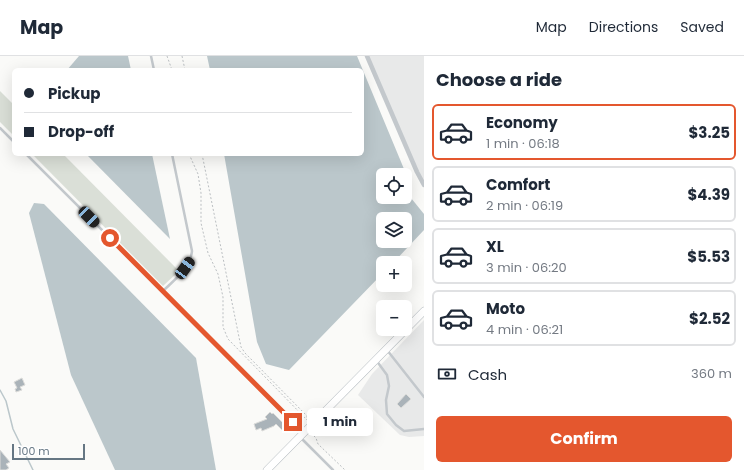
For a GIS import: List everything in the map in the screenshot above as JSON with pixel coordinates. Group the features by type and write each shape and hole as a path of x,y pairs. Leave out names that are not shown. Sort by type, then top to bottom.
{"main road":[{"path":"267,470 305,429 319,417 424,311"}],"street":[{"path":"367,56 424,185"}],"lane":[{"path":"151,56 154,68"},
{"path":"0,128 12,140"},
{"path":"28,156 163,291 305,429 333,470"},
{"path":"163,291 180,275 191,260 192,251 172,156"},
{"path":"386,349 424,397"},
{"path":"376,359 387,375 389,386 386,400 387,414 396,425 404,431 424,429"},
{"path":"319,417 337,433"}],"path":[{"path":"167,56 171,68"},
{"path":"182,56 185,68"},
{"path":"190,156 198,174 201,193 201,223 208,253 218,274 223,297 223,328 228,339 305,429 316,438 318,444 345,470"},
{"path":"202,156 242,347 245,353 307,416 305,429"}],"shaded area":[{"path":"79,56 128,56 131,68 69,68"},
{"path":"207,56 357,56 362,68 210,68"},
{"path":"367,56 424,56 424,185"},
{"path":"364,73 404,168 376,168 376,204 412,204 412,199 424,214 424,230 412,243 412,212 376,212 376,248 407,248 400,256 376,256 376,280 289,370 266,364 257,342 224,156 364,156"},
{"path":"0,91 12,103 12,134 0,122"},
{"path":"34,156 65,156 179,271 163,286"},
{"path":"88,156 152,156 170,239"},
{"path":"34,203 44,204 196,358 216,470 115,470 71,375 29,213"},
{"path":"424,320 424,436 409,437 400,435 358,395 372,374 409,336 412,336 412,332"}],"building":[{"path":"22,378 25,385 20,387 22,390 16,392 15,389 17,388 14,382"},
{"path":"406,394 411,399 401,408 397,404"},
{"path":"270,412 272,414 273,413 286,426 282,430 276,424 262,431 261,428 256,430 254,424 267,419 265,417"},
{"path":"0,450 10,462 6,464 9,468 6,470 0,470"}],"waterway":[{"path":"0,390 6,401 13,429 33,470"}],"route":[{"path":"110,238 293,422"}]}
